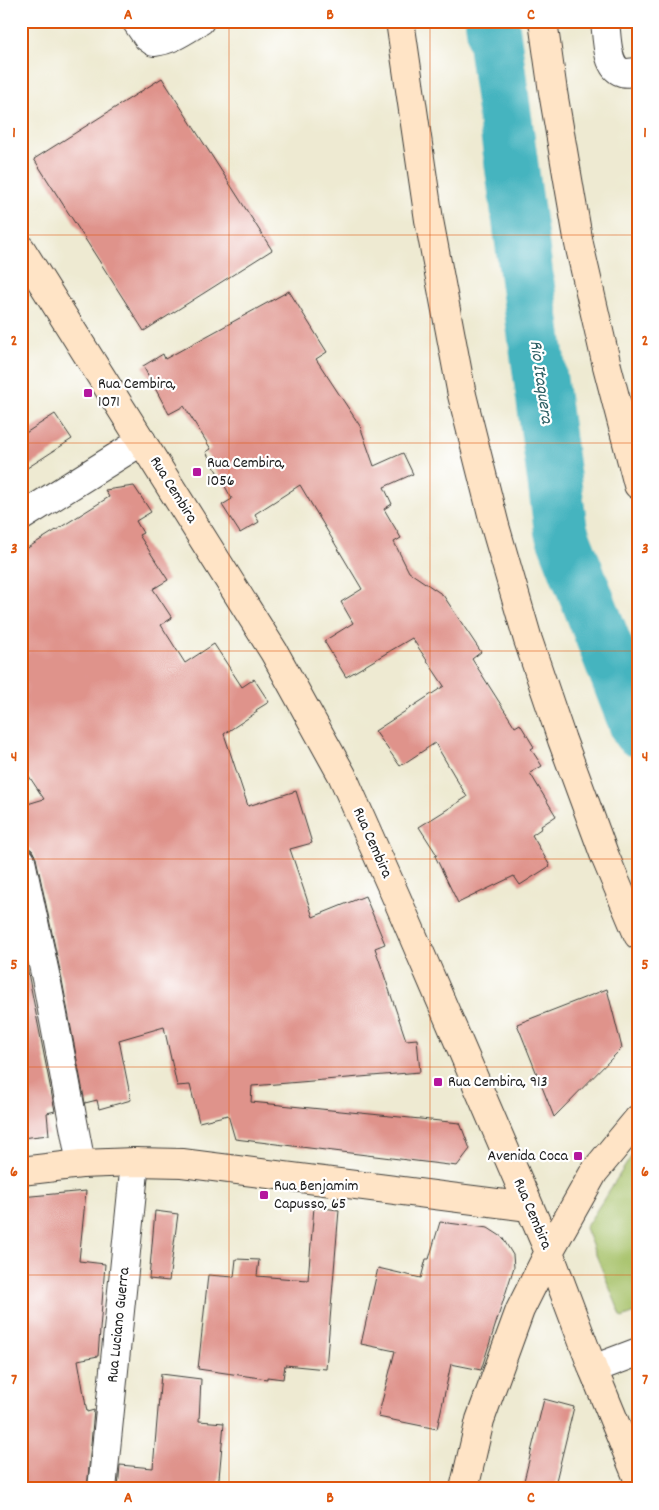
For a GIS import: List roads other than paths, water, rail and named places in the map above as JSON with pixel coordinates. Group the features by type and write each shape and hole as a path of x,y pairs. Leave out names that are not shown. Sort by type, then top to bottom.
{"street":[{"path":"136,21 147,37 154,42 174,37 200,21"},
{"path":"400,21 429,220 462,395 495,526 528,640 562,740 604,854 638,935"},
{"path":"543,21 579,244 607,366 638,485"},
{"path":"605,21 609,56 618,70 623,73 638,72"},
{"name":"Rua Cembira","path":"21,249 274,652 342,775 397,898 548,1252 638,1479"},
{"path":"21,516 142,441"},
{"path":"21,861 48,983 81,1164"},
{"path":"464,1489 480,1420 520,1310 548,1252 594,1172 638,1119"},
{"name":"Rua Luciano Guerra","path":"102,1489 135,1162"},
{"path":"21,1171 81,1164 182,1163 529,1207"},
{"path":"593,1369 638,1352"}],"waterway":[{"name":"Rio Itaquera","path":"492,21 561,531 638,730"}],"place":[{"name":"Rua Cembira, 1071","path":"88,393"},
{"name":"Rua Cembira, 1056","path":"197,472"},
{"name":"Rua Cembira, 913","path":"438,1082"},
{"name":"Avenida Coca","path":"578,1156"},
{"name":"Rua Benjamim Capusso, 65","path":"264,1195"}]}
